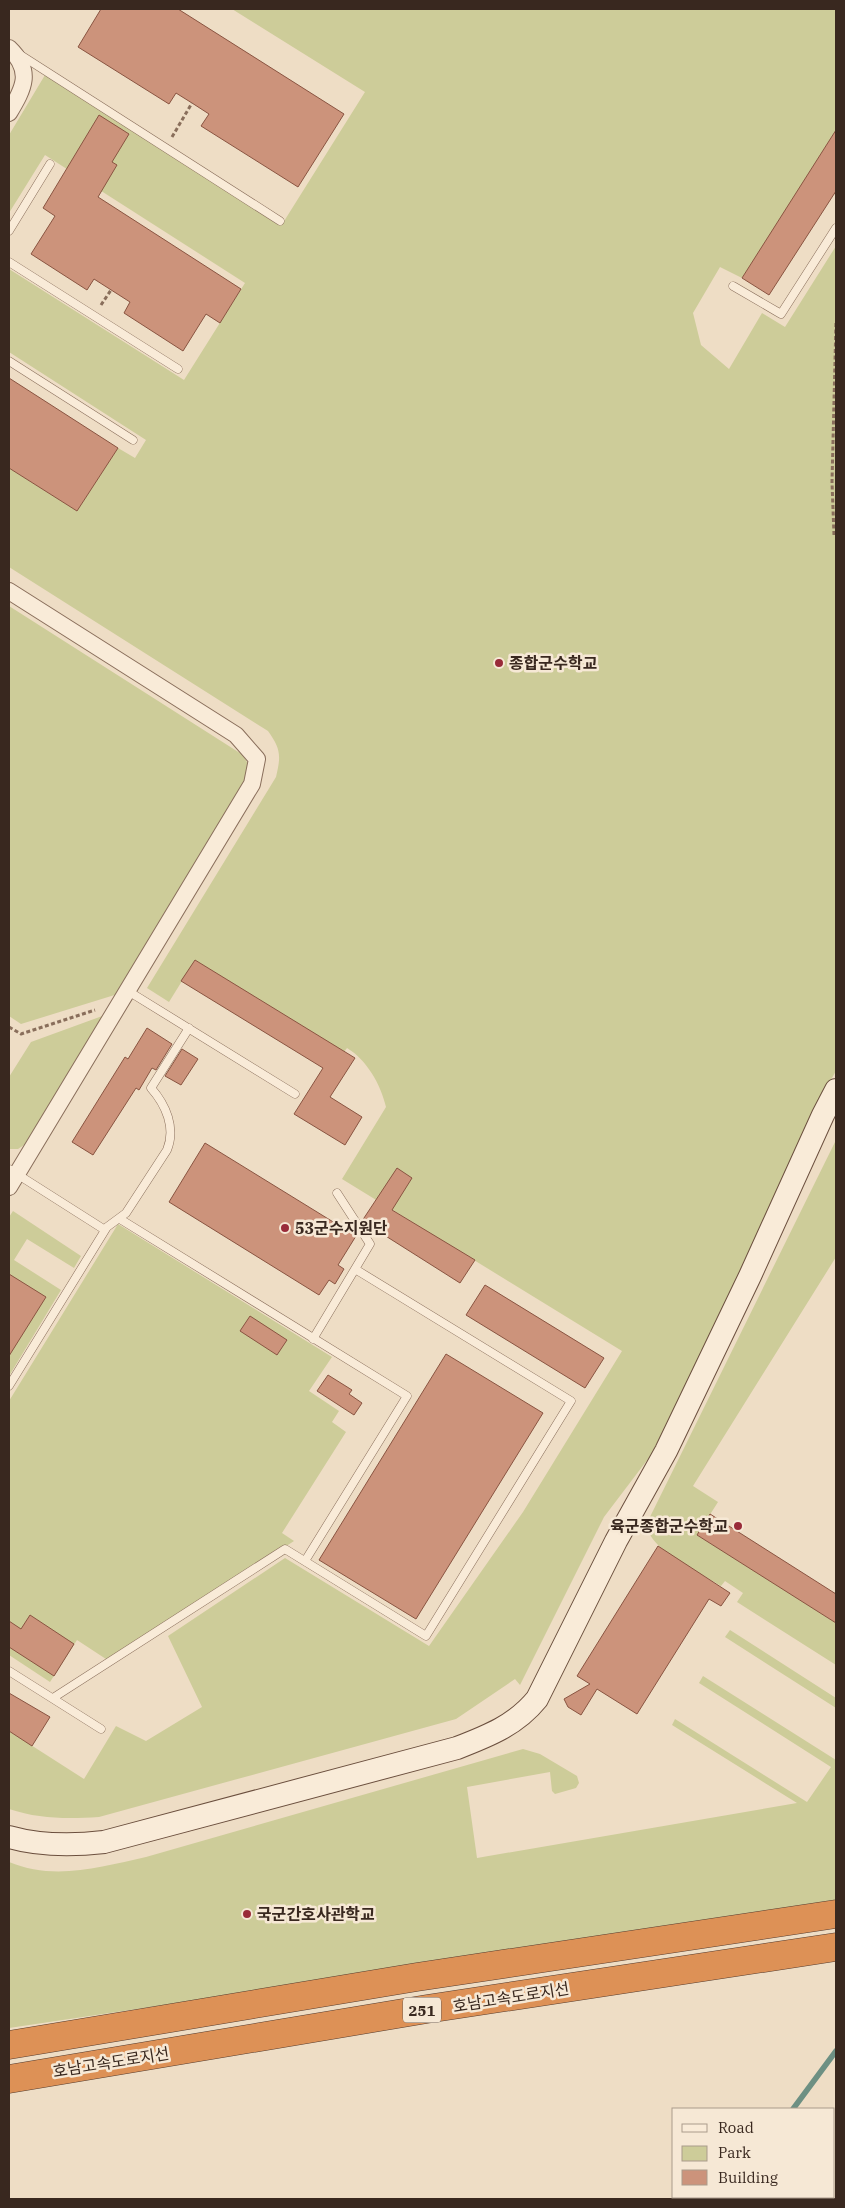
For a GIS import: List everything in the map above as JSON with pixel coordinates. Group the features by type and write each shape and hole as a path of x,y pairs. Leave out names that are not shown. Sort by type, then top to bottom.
{"highway":[{"name":"호남고속도로지선","path":"9,2045 417,1977 836,1914"},
{"name":"호남고속도로지선","path":"9,2079 427,2010 836,1947"}],"street":[{"path":"9,48 18,57 23,68 24,79 22,92 9,113"},
{"path":"9,592 236,735 257,759 252,784 125,997 12,1177"},
{"path":"9,1837 49,1845 76,1846 104,1842 457,1748 509,1725 525,1713 538,1699 616,1541 666,1451 836,1090"}],"lane":[{"path":"9,48 280,221"},
{"path":"9,231 50,164"},
{"path":"733,286 782,314 836,228"},
{"path":"9,262 178,369"},
{"path":"9,361 134,440"},
{"path":"125,997 189,1028 295,1094"},
{"path":"9,1386 105,1230 113,1221 120,1219 126,1212 171,1140 169,1119 159,1097 151,1088 189,1028"},
{"path":"12,1177 105,1230"},
{"path":"313,1338 370,1244 337,1193"},
{"path":"120,1219 407,1396 305,1561"},
{"path":"53,1698 285,1549 426,1636 571,1402 355,1269"},
{"path":"9,1670 101,1729"}],"path":[{"path":"165,148 192,103"},
{"path":"94,316 111,290"},
{"path":"834,535 832,482 836,322"},
{"path":"9,1027 21,1034 125,997"}],"green space":[{"name":"종합군수학교","path":"232,9 836,9 836,130 819,157 836,168 836,191 834,195 807,178 742,278 720,267 693,313 701,345 729,369 762,313 785,327 836,246 836,1071 822,1095 716,1322 651,1455 604,1517 520,1685 515,1679 456,1719 99,1817 64,1818 42,1816 9,1809 9,1731 84,1779 116,1726 146,1741 202,1707 168,1636 285,1558 429,1646 523,1512 622,1351 342,1179 386,1107 377,1082 367,1066 354,1053 347,1048 344,1052 195,960 169,1002 147,988 276,777 279,763 278,748 268,731 9,567 9,468 77,511 118,448 135,458 146,440 9,352 9,269 184,380 245,283 45,155 9,213 9,135 45,75 281,226 365,92"},
{"path":"9,606 243,755 248,764 244,781 121,993 21,1024 9,1016"},
{"path":"105,1015 27,1143 18,1149 9,1149 9,1077 31,1042"},
{"path":"836,1140 836,1257 693,1486 718,1502 697,1535 836,1623 836,1665 737,1602 743,1593 725,1581 721,1586 688,1567 664,1550 655,1542 649,1532 647,1523"},
{"path":"13,1211 81,1256 74,1268 27,1239 14,1260 61,1290 9,1376 9,1217"},
{"path":"118,1224 332,1357 309,1391 339,1411 332,1422 346,1432 282,1533 294,1541 109,1661 77,1640 50,1682 9,1655 9,1401"},
{"path":"730,1630 836,1698 836,1708 725,1637"},
{"name":"국군간호사관학교","path":"703,1676 836,1760 836,1905 9,2028 9,1862 43,1871 78,1870 112,1865 146,1857 523,1749 540,1754 577,1776 579,1783 576,1788 555,1794 552,1791 550,1772 467,1787 477,1858 797,1803 672,1725 675,1719 807,1802 831,1767 699,1683"}],"building":[{"path":"101,9 178,9 344,114 298,187 201,126 209,114 192,103 176,93 169,104 78,47"},
{"path":"99,115 129,134 112,162 117,165 98,197 241,289 220,323 206,314 183,351 124,313 130,302 94,279 87,290 31,254 55,216 43,208"},
{"path":"836,130 836,191 769,295 742,278"},
{"path":"9,378 118,448 77,511 9,468"},
{"path":"195,960 355,1058 330,1097 362,1117 345,1145 294,1114 323,1068 181,981"},
{"path":"147,1028 172,1044 156,1070 152,1068 139,1090 136,1088 93,1155 72,1142 125,1057 128,1059"},
{"path":"182,1049 198,1059 181,1085 165,1076"},
{"path":"205,1143 356,1236 338,1265 344,1269 335,1284 329,1280 319,1295 169,1202"},
{"path":"397,1168 412,1178 392,1210 475,1260 460,1283 362,1221"},
{"path":"9,1274 46,1297 9,1356"},
{"path":"485,1285 604,1358 585,1388 466,1315"},
{"path":"250,1316 287,1340 277,1355 240,1331"},
{"path":"446,1354 543,1413 416,1619 319,1560"},
{"path":"328,1375 352,1390 349,1394 362,1403 354,1415 317,1391"},
{"path":"710,1514 836,1594 836,1623 697,1535"},
{"path":"658,1546 730,1593 721,1606 709,1599 637,1714 597,1689 581,1715 568,1707 564,1699 590,1684 577,1676"},
{"path":"30,1615 74,1644 54,1676 9,1647 9,1621 21,1629"},
{"path":"9,1693 50,1717 32,1746 9,1731"}],"waterway":[{"path":"794,2108 836,2051"}],"place":[{"name":"종합군수학교","path":"499,663"},
{"name":"53군수지원단","path":"285,1228"},
{"name":"육군종합군수학교","path":"738,1526"},
{"name":"국군간호사관학교","path":"247,1914"}]}
